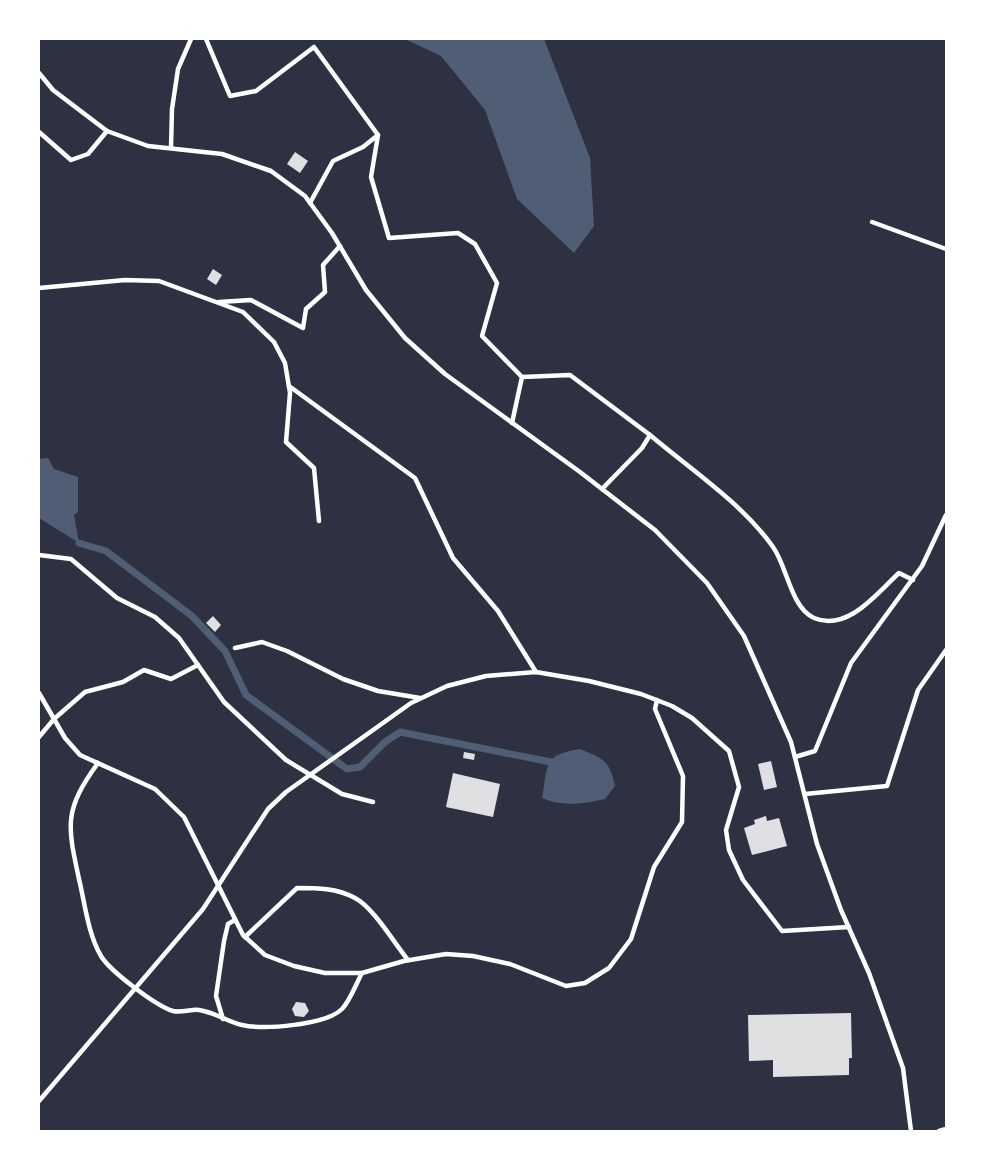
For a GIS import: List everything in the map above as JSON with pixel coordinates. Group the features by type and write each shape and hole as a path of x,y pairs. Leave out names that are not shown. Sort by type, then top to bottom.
{"street":[{"path":"170,148 172,109 178,69 191,39"},
{"path":"206,39 230,96 256,91 314,47 378,135 371,177 389,238 458,234 475,244 497,284 482,336 522,377 570,375 650,435 749,518 774,548 802,610 815,618 838,620 854,614 899,573 913,580"},
{"path":"39,73 53,90 107,131 148,146 222,154 271,172 305,196 340,246 366,290 405,338 444,374 655,530 707,583 744,636 791,742 817,844 848,927 870,973 903,1068 911,1131"},
{"path":"39,132 71,160 88,154 107,131"},
{"path":"310,203 334,161 363,147 378,135"},
{"path":"872,222 946,249"},
{"path":"215,302 251,300 303,328 306,309 325,292 323,265 340,246"},
{"path":"39,288 125,280 159,281 243,312 274,342 285,363 289,386 286,442 314,468 319,521"},
{"path":"512,423 522,377"},
{"path":"289,386 415,478 453,558 498,611 536,672"},
{"path":"602,489 642,448 650,435"},
{"path":"795,757 815,751 850,663 913,580 922,566 946,515"},
{"path":"39,555 71,558 117,598 155,617 179,638 224,702 248,727 286,760 342,794 373,802"},
{"path":"235,648 262,642 344,679 378,691 421,698"},
{"path":"805,794 887,786 918,690 946,650"},
{"path":"39,737 54,719 86,692 123,682 144,670 171,679 198,665"},
{"path":"39,1101 203,909 268,809 286,792 421,698 447,686 486,676 536,672 588,681 642,694 692,718 728,751 739,787 726,830 729,850 743,880 782,931 848,927"},
{"path":"39,692 65,738 80,755 155,789 170,801 184,817 235,920 245,937 265,955 294,966 324,973 362,973 408,960 446,954 473,956 510,964 566,986 585,983 609,968 631,939 654,867 682,822 683,776 655,709 657,700"},
{"path":"98,763 79,789 70,811 70,838 89,922 101,957 136,989 154,1002 174,1011 200,1010 242,1025 268,1028 322,1018 341,1010 362,973"},
{"path":"245,937 298,888 326,888 355,898 368,910 408,960"},
{"path":"223,1019 216,996 218,978 228,924 235,920"},
{"path":"939,1131 946,1128"}],"water":[{"path":"405,39 544,39 590,158 594,226 574,253 517,199 485,110 441,56"},
{"path":"48,458 54,469 78,477 78,512 74,515 79,543 39,518 39,459"},
{"path":"580,749 600,758 608,766 615,786 605,799 565,804 542,798 549,763 559,754"}],"building":[{"path":"295,152 308,161 300,173 287,164"},
{"path":"213,269 222,275 216,285 207,279"},
{"path":"213,616 221,625 215,632 206,623"},
{"path":"464,752 475,754 474,760 463,758"},
{"path":"771,761 777,787 764,790 758,764"},
{"path":"453,773 500,784 493,817 446,807"},
{"path":"766,816 767,821 779,818 787,846 752,855 744,828 755,824 754,820"},
{"path":"296,1002 305,1003 309,1011 304,1017 295,1016 292,1009"},
{"path":"851,1013 852,1058 849,1058 849,1075 773,1077 773,1060 749,1061 748,1015"}],"waterway":[{"path":"79,543 106,551 192,616 225,651 246,695 347,769 360,767 385,742 400,732 551,762"}]}
